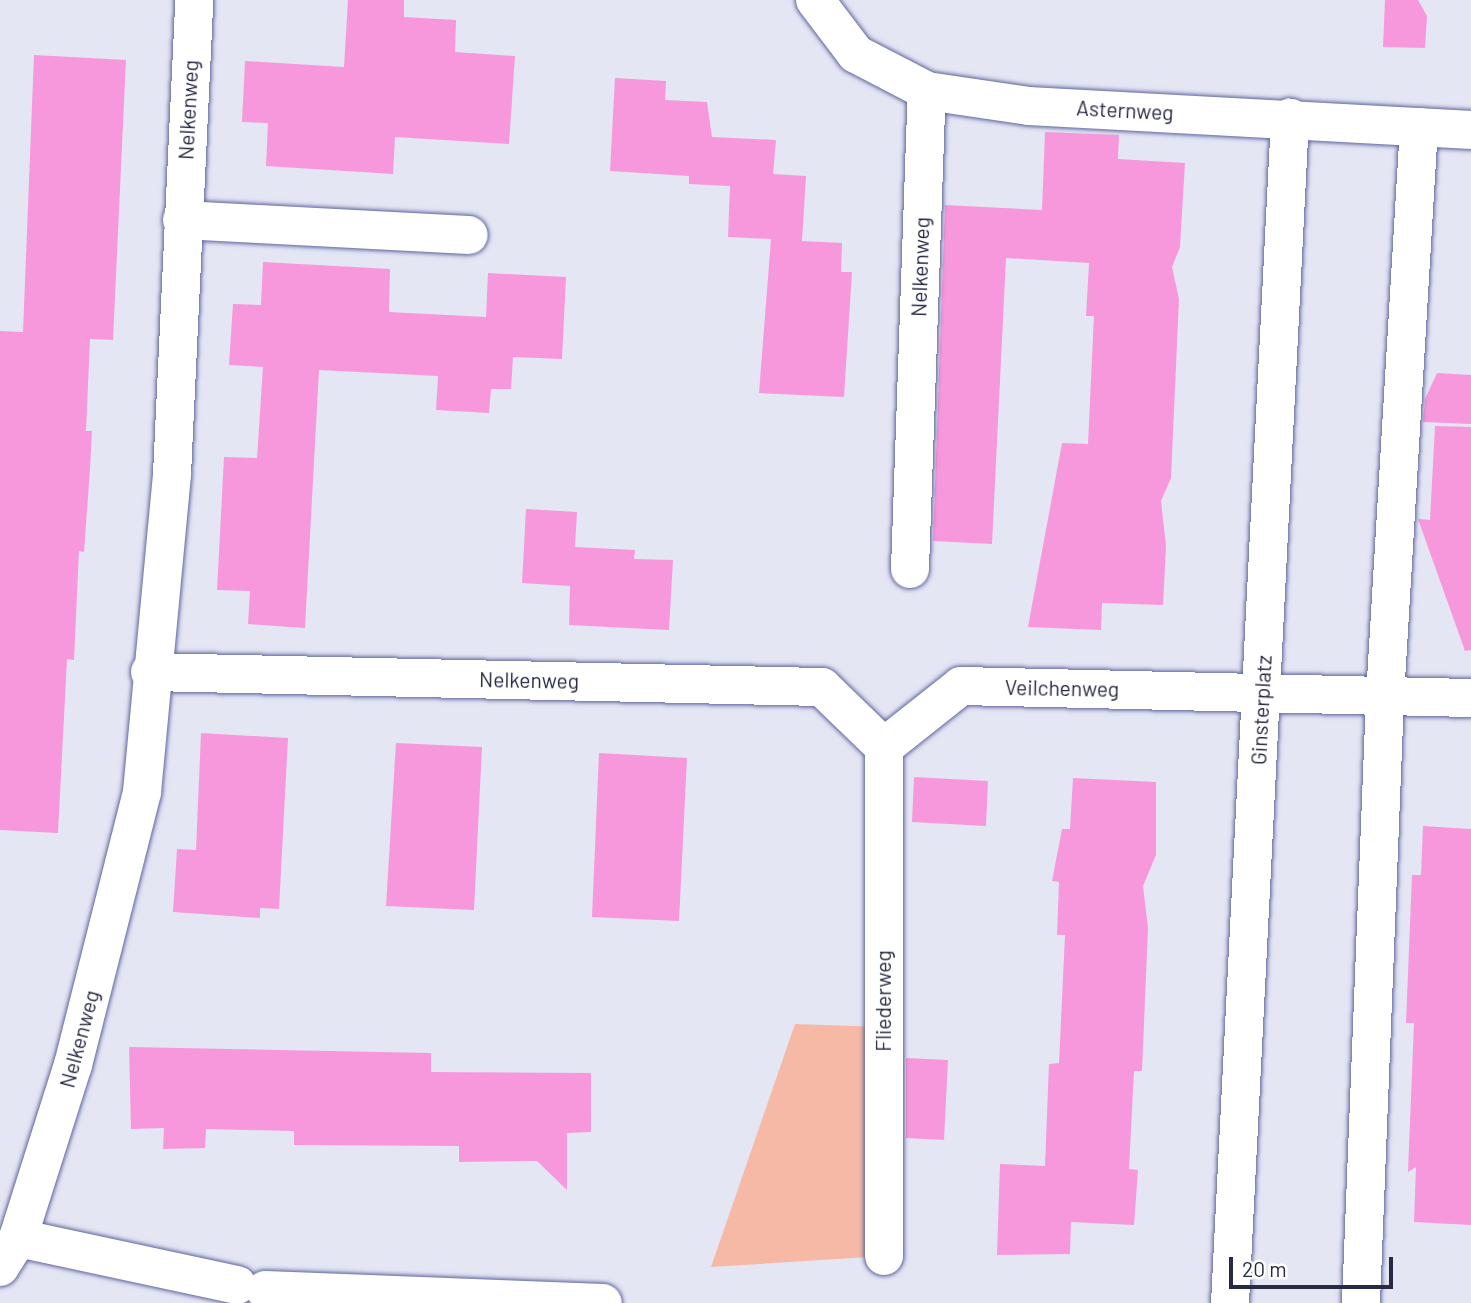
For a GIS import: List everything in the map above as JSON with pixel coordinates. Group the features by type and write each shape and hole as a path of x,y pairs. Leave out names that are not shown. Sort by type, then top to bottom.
{"street":[{"name":"Nelkenweg","path":"194,0 172,474 150,672 142,792 73,1065 9,1253 251,1288 603,1303"},
{"name":"Asternweg","path":"816,0 856,54 927,91 1029,106 1290,118 1471,130"},
{"name":"Nelkenweg","path":"910,569 927,91"},
{"name":"Ginsterplatz","path":"1230,1303 1290,118"},
{"path":"1361,1303 1385,696 1419,127"},
{"path":"183,220 469,235"},
{"name":"Nelkenweg","path":"150,672 822,687 884,747"},
{"name":"Veilchenweg","path":"884,747 961,686 1385,696"},
{"path":"1385,696 1471,698"},
{"name":"Fliederweg","path":"884,747 884,1256"}],"shaded area":[{"path":"795,1024 883,1027 884,1256 711,1267"}],"building":[{"path":"348,0 404,0 404,17 456,20 455,52 515,56 509,144 395,137 393,174 266,166 268,123 242,122 245,61 344,67"},
{"path":"1385,0 1418,0 1427,16 1425,48 1383,47"},
{"path":"34,55 126,60 113,340 90,339 86,431 92,431 90,469 84,552 79,551 74,660 67,659 58,833 0,830 0,331 23,332"},
{"path":"615,78 666,81 665,100 707,102 712,137 776,140 773,174 806,176 802,241 842,243 841,272 852,272 844,397 759,393 771,239 728,237 730,186 689,184 689,176 610,171"},
{"path":"1045,132 1119,135 1118,159 1185,163 1180,247 1172,267 1179,299 1171,478 1161,501 1166,546 1163,605 1102,603 1101,630 1028,627 1062,443 1088,444 1094,316 1086,316 1089,263 1006,258 992,544 933,541 945,205 1042,210"},
{"path":"263,262 390,269 389,312 486,317 488,273 566,277 562,359 513,357 511,389 491,389 489,413 436,410 438,376 319,370 305,628 248,624 250,591 217,590 224,457 257,458 263,367 229,365 233,304 261,305"},
{"path":"1437,373 1471,375 1471,424 1423,422 1425,399"},
{"path":"1435,426 1471,427 1471,650 1465,651 1418,519 1430,520"},
{"path":"526,509 577,512 575,547 635,550 634,559 673,560 669,630 569,625 570,586 522,583"},
{"path":"201,733 288,738 279,909 260,908 260,918 173,912 177,849 196,850"},
{"path":"396,743 482,747 474,910 386,906"},
{"path":"599,753 687,758 679,921 592,917"},
{"path":"914,777 988,781 986,826 912,822"},
{"path":"1073,778 1156,782 1156,855 1143,886 1148,928 1142,1071 1134,1071 1129,1169 1138,1170 1134,1225 1071,1222 1070,1254 997,1255 1000,1164 1045,1166 1049,1064 1059,1063 1065,935 1057,935 1059,882 1052,881 1062,829 1070,829"},
{"path":"1423,826 1471,829 1471,1225 1414,1222 1416,1167 1408,1172 1414,1023 1406,1023 1412,875 1421,875"},
{"path":"129,1047 431,1053 431,1072 591,1073 591,1132 567,1133 567,1190 537,1161 459,1162 459,1146 294,1145 294,1131 206,1129 205,1148 163,1149 164,1128 131,1129"},
{"path":"906,1058 948,1060 944,1140 906,1138"}]}
